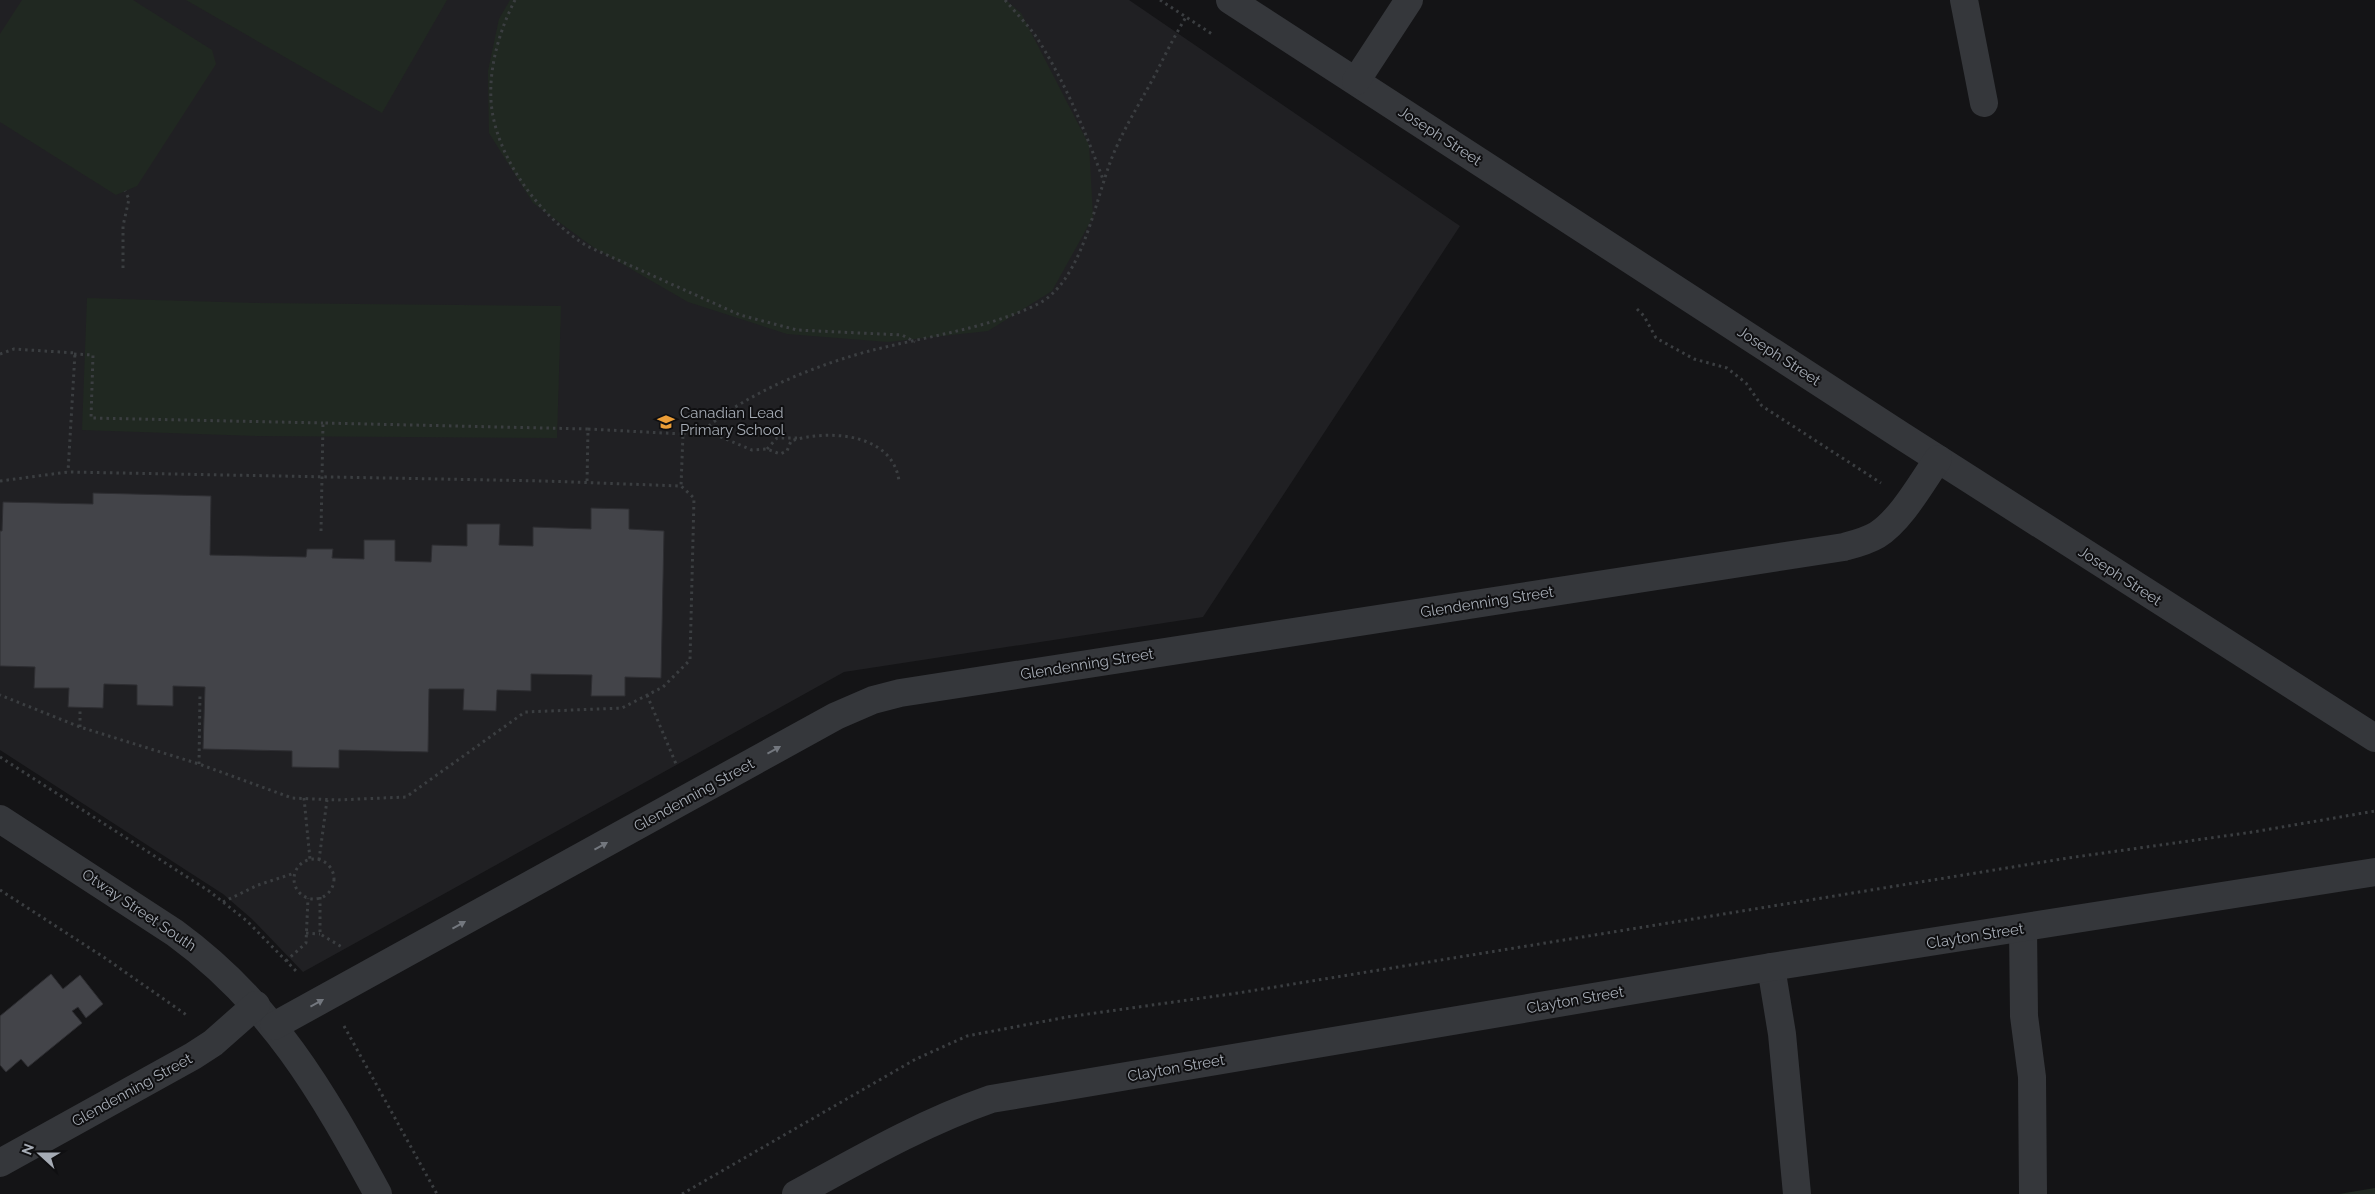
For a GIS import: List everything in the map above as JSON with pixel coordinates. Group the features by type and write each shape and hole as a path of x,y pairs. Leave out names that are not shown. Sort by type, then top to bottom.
{"street":[{"name":"Joseph Street","path":"1230,0 1938,459 2329,711 2375,738"},
{"path":"1356,81 1409,0"},
{"path":"1964,0 1984,103"},
{"name":"Glendenning Street","path":"274,1026 836,716 872,700 900,693 1844,547 1868,540 1884,530 1900,513 1938,459"},
{"name":"Joseph Street","path":"2329,711 2351,730 2375,758"},
{"name":"Otway Street South","path":"0,819 175,933 224,973 274,1026 331,1109 378,1194"},
{"name":"Clayton Street","path":"796,1194 920,1127 991,1098 1771,968 2375,872"},
{"path":"2022,928 2024,1016 2032,1077 2033,1194"},
{"path":"1771,968 1782,1034 1797,1194"},
{"name":"Glendenning Street","path":"0,1163 193,1056 220,1038 256,1006"}],"path":[{"path":"515,0 506,18 496,54 491,102 502,145 512,166 534,199 565,231 587,246 740,315 797,330 902,335 915,342"},
{"path":"1005,0 1034,35 1050,62 1091,147 1105,182"},
{"path":"1160,0 1219,38"},
{"path":"0,354 14,349 93,355 91,418 588,429 683,434 704,430 719,416 796,377 844,359 978,328 1030,308 1052,294 1070,269 1125,127 1186,17"},
{"path":"123,268 123,226 129,200 126,191"},
{"path":"1631,306 1644,316 1656,338 1694,359 1727,368 1746,383 1762,406 1884,485"},
{"path":"68,472 74,354"},
{"path":"321,530 323,423"},
{"path":"587,483 588,429"},
{"path":"704,430 752,450 767,449 780,454 787,451 791,441 800,438"},
{"path":"681,486 683,434"},
{"path":"767,449 777,438 857,438 884,451 898,469 899,481"},
{"path":"0,481 68,472 587,483 681,486 694,498 690,660 664,687 622,708 525,712 406,797 327,800 292,798 199,764 80,727 0,695"},
{"path":"199,764 200,693"},
{"path":"647,696 678,770"},
{"path":"80,711 80,727"},
{"path":"304,798 310,859"},
{"path":"319,860 327,800"},
{"path":"682,1194 916,1059 967,1036 1067,1018 1238,993 2068,858 2253,832 2375,811"},
{"path":"310,859 319,860 330,868 333,879 329,892 320,897 308,898 296,888 295,873 300,865 310,859"},
{"path":"223,902 258,885 295,873"},
{"path":"0,890 105,958 220,1038"},
{"path":"320,897 320,934"},
{"path":"286,961 306,944 308,898"},
{"path":"306,933 320,934 345,948"}],"shaded area":[{"name":"Canadian Lead Primary School","path":"0,0 1129,0 1460,226 1203,617 844,672 303,972 252,919 223,894 0,750"},
{"path":"22,0 133,0 212,50 216,64 137,186 116,195 0,122 0,34"},
{"path":"186,0 447,0 382,113"},
{"path":"510,0 1006,0 1021,13 1089,145 1093,217 1052,291 988,331 888,342 787,334 688,302 593,247 533,203 489,133 488,71 499,19"},
{"path":"87,298 260,303 561,306 557,438 256,436 82,430"},
{"path":"2375,1188 2375,1194 2339,1194"}],"building":[{"path":"93,493 211,496 210,555 306,557 307,549 333,549 332,558 364,559 364,540 395,540 395,561 431,562 432,545 467,546 467,524 500,524 499,545 533,546 533,527 591,529 591,508 629,509 629,529 664,531 661,678 625,677 625,696 591,696 592,675 531,674 531,691 497,690 496,711 463,710 464,689 429,689 428,752 339,750 339,768 292,767 292,751 203,749 205,687 173,686 173,706 137,705 137,685 104,684 103,708 68,707 69,688 34,688 35,667 0,666 0,531 2,531 3,502 93,504"},
{"path":"51,974 63,989 80,975 103,1004 86,1018 78,1007 72,1011 82,1023 28,1067 21,1059 6,1072 0,1065 0,1016"}],"place":[{"name":"Canadian Lead Primary School","path":"666,422"}]}
